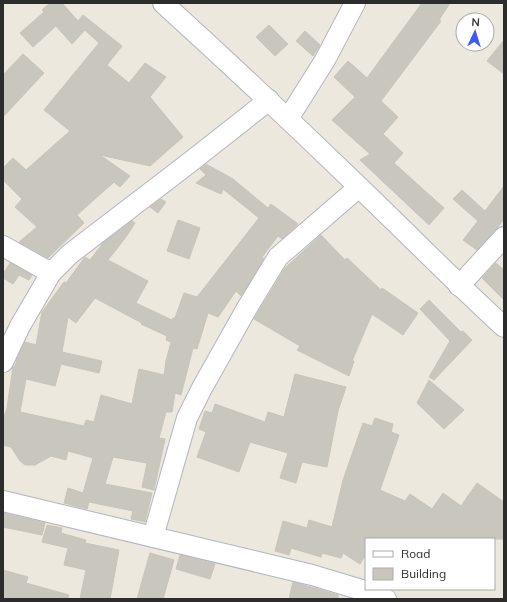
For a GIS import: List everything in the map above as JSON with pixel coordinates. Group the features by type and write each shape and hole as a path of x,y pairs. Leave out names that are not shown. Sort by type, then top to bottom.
{"street":[{"path":"163,3 269,100 459,286 504,327"},
{"path":"288,120 325,60 356,3"},
{"path":"3,362 20,326 51,273 70,254 269,100"},
{"path":"153,537 187,418 247,308 278,257 359,187"},
{"path":"459,286 504,237"},
{"path":"3,246 51,273"},
{"path":"3,501 312,575 372,593 386,599"}],"building":[{"path":"50,3 62,3 78,21 83,15 122,46 107,65 129,83 145,63 166,77 150,97 183,137 150,166 100,155 130,176 120,187 114,182 77,215 84,223 48,258 19,242 37,227 15,207 22,199 3,180 3,168 13,158 26,170 70,131 44,110 99,43 85,30 72,44 56,26 33,47 20,33 44,12 42,10"},
{"path":"422,3 450,3 439,20 441,21 381,101 398,117 383,134 403,153 394,163 444,208 429,225 360,160 370,154 332,120 355,97 334,77 348,61 367,78"},
{"path":"269,25 288,44 275,56 256,37"},
{"path":"305,31 320,45 313,56 296,41"},
{"path":"504,40 504,74 487,61"},
{"path":"23,54 44,73 3,117 3,75"},
{"path":"206,164 233,179 268,208 271,204 298,224 282,239 278,236 262,257 264,259 241,296 236,291 218,317 208,313 197,349 193,348 181,395 175,393 172,412 166,412 159,438 165,439 154,490 142,487 147,463 113,457 105,484 152,493 145,522 131,519 133,511 89,502 87,509 64,503 68,488 83,493 93,458 68,451 66,460 51,456 35,465 25,465 20,461 11,447 3,445 3,420 7,408 13,367 15,366 25,342 36,345 42,312 64,282 66,283 85,257 90,260 103,243 132,221 135,223 108,260 148,281 136,303 172,320 175,318 184,293 197,297 259,218 223,189 221,194 196,183 206,175 200,169","holes":["95,298 142,323 141,324 167,336 166,340 171,342 164,375 139,369 132,404 101,395 94,422 86,420 84,426 20,412 26,379 55,386 61,364 99,373 102,361 62,352 68,317 76,323"]},
{"path":"504,186 504,219 477,250 463,240 478,221 453,199 462,190 485,211"},
{"path":"161,199 166,202 158,213 150,207"},
{"path":"178,220 200,228 189,259 167,251"},
{"path":"321,235 345,260 347,258 381,290 382,288 418,313 403,335 372,314 352,361 354,361 349,376 297,350 300,346 254,319 285,268"},
{"path":"10,263 32,275 29,280 19,275 13,284 3,278 3,274"},
{"path":"496,263 504,270 504,300 482,278"},
{"path":"429,300 461,332 463,331 472,340 434,380 429,377 450,341 420,309"},
{"path":"295,374 346,387 338,411 327,467 302,462 296,483 280,478 288,453 250,442 239,472 197,457 206,432 199,429 205,411 212,413 215,404 265,422 268,412 284,417"},
{"path":"429,380 464,410 444,429 417,403"},
{"path":"375,418 393,424 391,432 399,435 380,490 405,501 410,494 432,509 443,493 461,506 477,483 504,502 504,539 365,538 365,556 360,564 343,553 341,558 322,553 321,557 291,548 289,555 275,551 283,521 307,528 309,520 332,527 343,480 363,423 372,426"},
{"path":"3,513 45,523 42,535 3,527"},
{"path":"47,525 62,528 61,533 86,540 85,543 119,550 110,599 80,599 86,570 64,565 68,548 42,542"},
{"path":"150,553 174,560 163,599 137,599"},
{"path":"180,555 215,564 210,579 176,569"},
{"path":"3,570 28,577 26,583 69,595 68,599 3,599"},
{"path":"293,582 338,595 338,599 289,599"}]}
